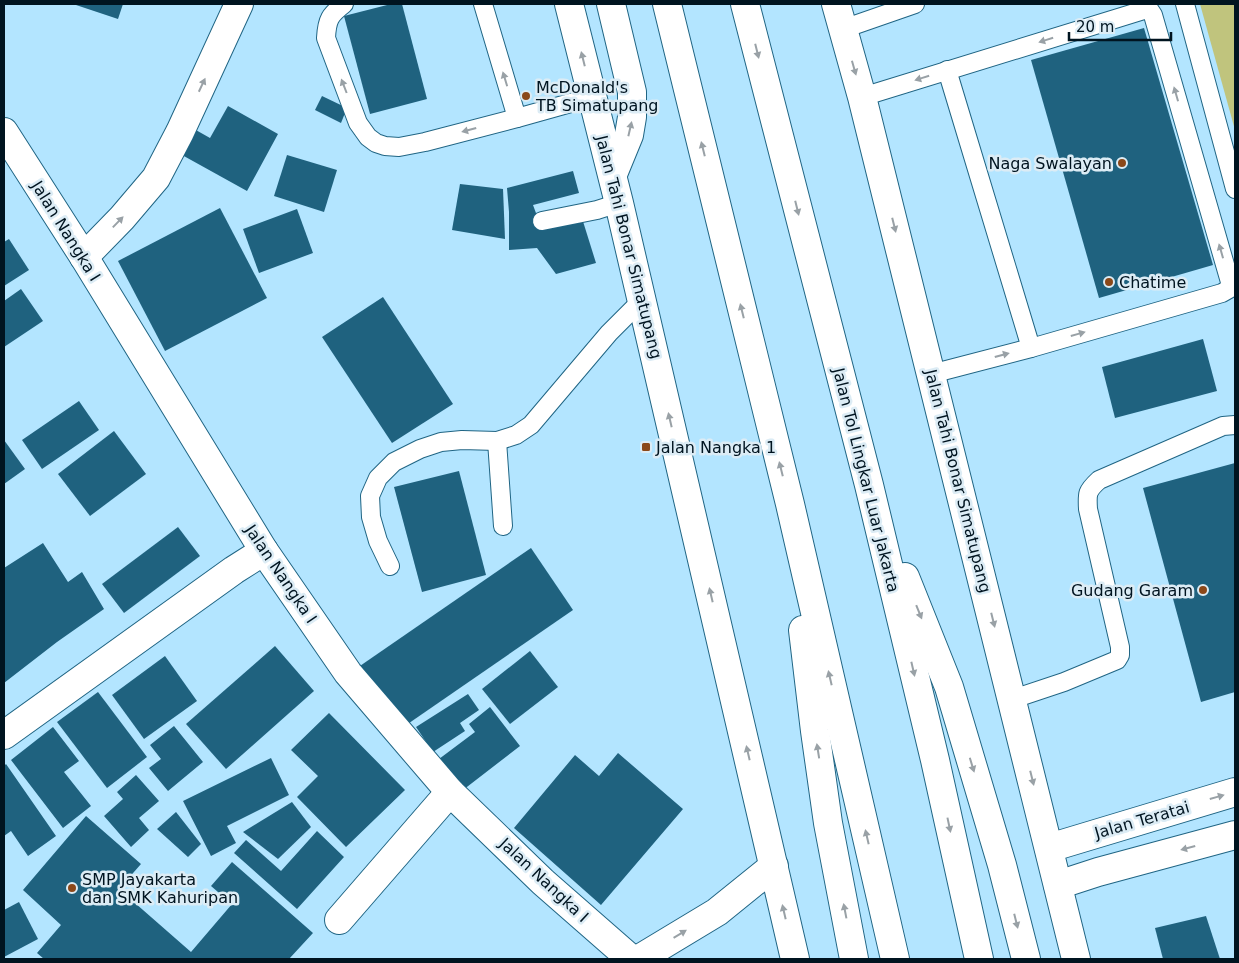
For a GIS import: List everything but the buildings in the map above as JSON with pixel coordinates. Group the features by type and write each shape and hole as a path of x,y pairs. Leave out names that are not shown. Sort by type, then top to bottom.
{"main road":[{"path":"84,257 122,218 156,178 180,132 239,4"},
{"name":"Jalan Tahi Bonar Simatupang","path":"569,4 613,174 795,959"},
{"path":"611,4 632,92 632,117 629,135 613,174"},
{"path":"667,4 790,504 895,959"},
{"name":"Jalan Tol Lingkar Luar Jakarta","path":"745,4 869,485 935,760 979,959"},
{"name":"Jalan Tahi Bonar Simatupang","path":"839,16 862,97 1076,959"},
{"name":"Jalan Nangka I","path":"4,132 84,257 264,551 348,673 450,792 543,882 630,959"},
{"path":"869,485 949,687 1002,865 1026,959"},
{"path":"790,504 815,731 828,823 854,959"},
{"path":"4,735 234,570 264,551"},
{"path":"338,920 450,792"},
{"name":"Jalan Teratai","path":"1048,848 1235,792"},
{"path":"1058,885 1098,872 1235,835"},
{"path":"639,959 717,912 774,866"}],"lane":[{"path":"344,4 332,14 326,24 326,38 358,123 368,137 376,143 399,147 425,142 592,97"},
{"path":"482,4 517,118"},
{"path":"839,16 915,4"},
{"path":"1185,4 1235,189"},
{"path":"862,97 1150,9 1230,282 1229,289 1222,293 1031,348 931,374"},
{"path":"947,70 1031,348"},
{"path":"542,221 597,210 619,203"},
{"path":"390,566 378,541 371,517 370,496 378,478 394,462 420,449 442,442 462,440 498,441 516,435 532,425 609,333 642,300"},
{"path":"1012,700 1064,682 1117,660 1120,655 1120,647 1088,509 1089,489 1099,480 1223,426 1235,425"},
{"path":"498,441 503,526"}],"green space":[{"path":"1200,4 1235,4 1235,130"}],"place":[{"name":"McDonald's TB Simatupang","path":"526,96"},
{"name":"Naga Swalayan","path":"1122,163"},
{"name":"Chatime","path":"1109,282"},
{"name":"Jalan Nangka 1","path":"646,447"},
{"name":"Gudang Garam","path":"1203,590"},
{"name":"SMP Jayakarta dan SMK Kahuripan","path":"72,888"}]}
